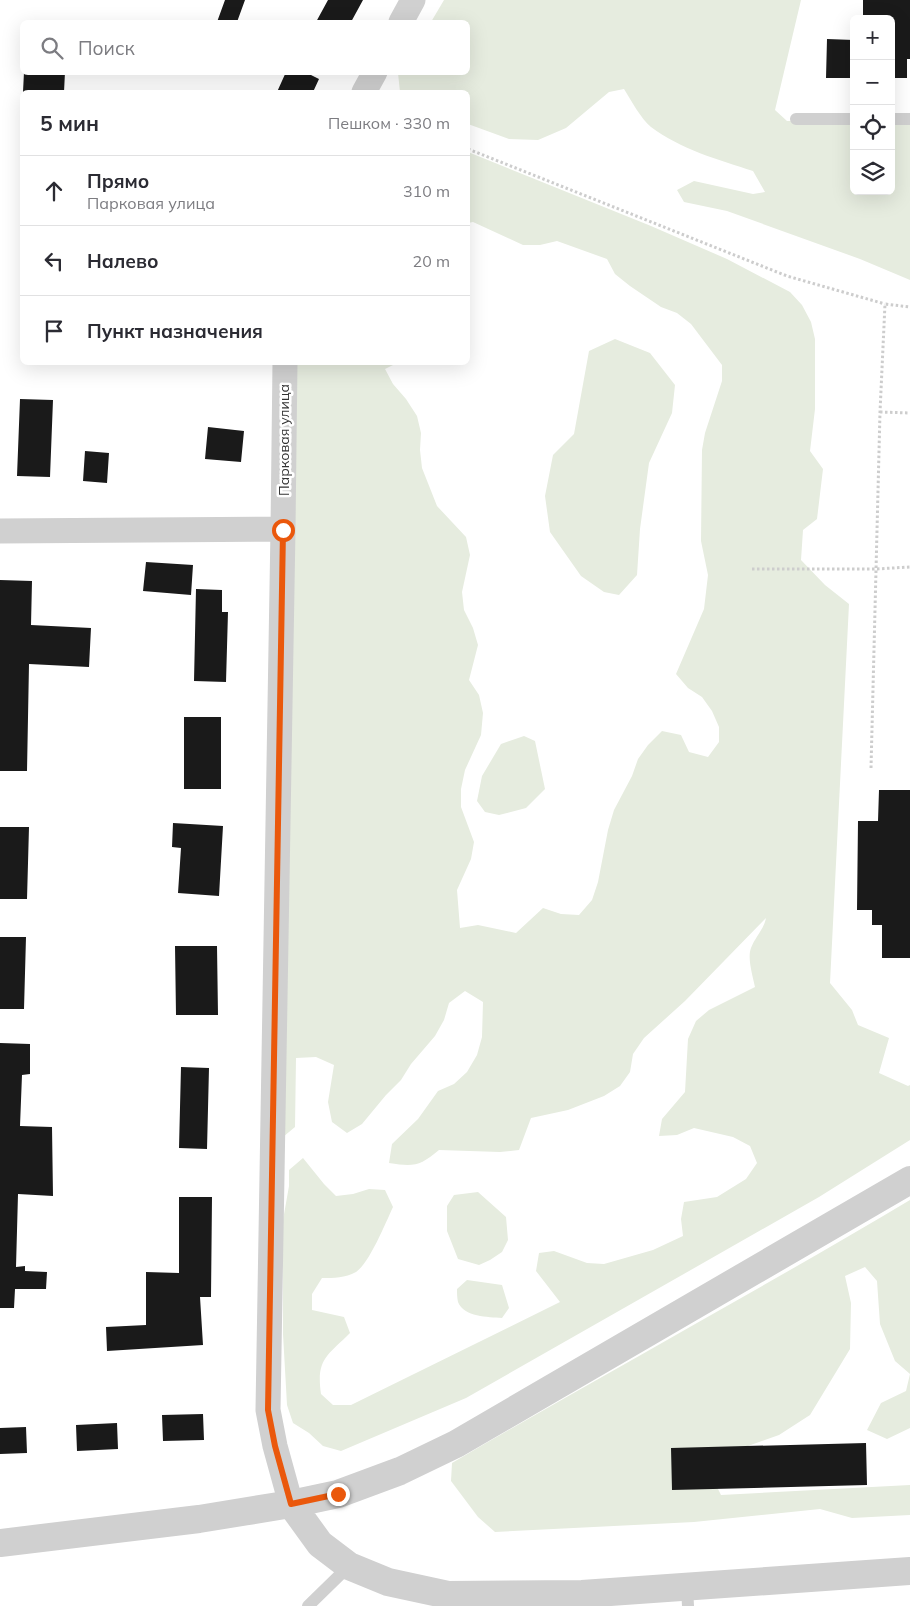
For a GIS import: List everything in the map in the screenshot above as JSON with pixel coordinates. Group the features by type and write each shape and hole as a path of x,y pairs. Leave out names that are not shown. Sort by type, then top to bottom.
{"street":[{"path":"402,20 413,0"},
{"path":"365,90 373,75"},
{"name":"Парковая улица","path":"284,365 283,530 268,1410 275,1446 291,1504"},
{"path":"0,531 283,530"},
{"path":"0,1543 199,1520 291,1504 338,1494 400,1471 456,1444 910,1180"},
{"path":"291,1504 320,1544 349,1566 388,1582 448,1595 582,1594 687,1596 910,1571"}],"lane":[{"path":"796,119 850,119"},
{"path":"895,119 910,119"},
{"path":"308,1606 349,1566"}],"path":[{"path":"470,150 787,276 885,304 910,307"},
{"path":"871,768 880,412 885,304"},
{"path":"880,412 910,413"},
{"path":"752,568 910,567"}],"shaded area":[{"path":"444,0 801,0 775,110 787,121 850,121 850,195 895,195 895,122 910,122 910,280 860,259 727,211 684,202 677,190 694,181 753,194 765,192 753,171 687,148 651,127 647,124 624,89 609,92 566,128 538,140 509,139 470,125 470,90 400,90 398,75 470,75 470,20 432,20"},
{"path":"470,153 727,259 790,292 802,305 811,322 815,339 815,409 810,451 823,469 817,519 803,530 801,560 825,585 849,604 830,983 852,1010 858,1025 889,1038 879,1073 908,1086 910,1085 910,1140 819,1197 466,1398 341,1451 323,1446 309,1433 293,1423 287,1405 283,1334 283,1220 289,1186 289,1170 303,1158 336,1196 353,1194 369,1189 385,1190 393,1207 377,1242 361,1268 348,1275 322,1278 312,1294 312,1310 344,1317 350,1333 329,1353 320,1373 321,1394 333,1405 351,1405 560,1302 536,1271 539,1253 554,1251 587,1263 604,1264 653,1250 683,1236 681,1219 684,1202 717,1197 746,1179 757,1163 750,1146 733,1137 694,1128 677,1135 659,1136 662,1119 685,1092 688,1039 696,1021 709,1010 755,987 750,952 766,918 685,1001 644,1038 633,1054 630,1072 620,1086 604,1096 568,1110 531,1118 519,1150 500,1152 439,1150 416,1164 389,1163 392,1144 418,1119 438,1091 454,1084 467,1072 477,1055 482,1037 483,1002 465,991 449,1003 444,1020 435,1036 411,1064 401,1080 362,1124 347,1133 332,1122 328,1102 334,1065 316,1057 296,1058 295,1127 283,1137 297,365 393,365 385,369 393,384 417,416 421,433 422,468 437,506 466,537 470,555 462,592 464,610 473,628 478,645 469,680 479,695 483,713 481,735 465,770 461,789 461,807 474,842 471,859 457,890 460,928 478,925 516,933 543,908 561,914 579,915 592,900 598,882 608,830 614,810 632,776 638,759 648,745 662,731 681,735 689,752 708,757 719,742 719,727 712,711 702,697 688,688 676,674 704,609 708,575 701,541 702,450 705,433 722,381 722,365 691,324 677,313 661,307 630,286 615,274 607,259 557,241 540,245 523,245 473,222 470,223"},
{"path":"615,339 650,353 675,385 672,413 649,463 640,529 637,575 619,595 604,592 581,576 550,532 545,496 553,455 574,434 589,351"},
{"path":"524,736 535,741 545,789 526,808 499,815 485,812 477,801 482,776 501,744"},
{"path":"478,1192 506,1217 508,1240 502,1252 479,1265 458,1259 447,1231 447,1206 454,1195"},
{"path":"910,1200 910,1374 895,1361 880,1324 877,1281 865,1267 845,1276 851,1303 850,1349 810,1415 779,1435 731,1452 713,1479 721,1495 910,1485 910,1515 852,1518 820,1509 694,1522 495,1532 478,1517 451,1481 452,1463"},
{"path":"467,1280 502,1285 509,1308 502,1318 477,1315 465,1311 461,1307 458,1302 457,1289"},
{"path":"910,1374 910,1428 887,1439 867,1430 881,1403 906,1391"}],"building":[{"path":"225,0 245,0 238,20 218,20"},
{"path":"328,0 363,0 352,20 317,20"},
{"path":"863,0 910,0 910,59 907,59 907,78 895,78 895,15 863,15"},
{"path":"827,39 850,40 850,78 826,78"},
{"path":"24,75 65,75 64,90 23,90"},
{"path":"285,75 311,75 319,79 314,90 278,90"},
{"path":"20,399 53,400 50,477 17,476"},
{"path":"208,427 244,431 241,462 205,459"},
{"path":"85,451 109,453 107,483 83,481"},
{"path":"146,562 193,565 191,595 143,591"},
{"path":"0,580 32,581 31,625 91,628 89,667 29,664 27,771 0,771"},
{"path":"196,589 222,590 222,612 228,612 226,682 194,681"},
{"path":"184,717 221,717 221,789 184,789"},
{"path":"879,790 910,790 910,958 882,958 882,925 872,925 872,910 857,910 858,821 878,821"},
{"path":"173,823 223,826 219,896 178,893 181,848 172,847"},
{"path":"0,827 29,827 27,899 0,899"},
{"path":"0,937 26,937 24,1009 0,1009"},
{"path":"175,946 217,946 218,1015 176,1015"},
{"path":"0,1043 30,1044 30,1074 22,1075 20,1126 52,1127 53,1196 18,1194 16,1267 25,1266 25,1271 47,1272 46,1289 15,1289 14,1308 0,1308"},
{"path":"181,1067 209,1068 207,1149 179,1148"},
{"path":"179,1197 212,1197 211,1297 200,1297 203,1345 107,1351 106,1327 146,1325 146,1272 179,1273"},
{"path":"203,1414 204,1440 163,1441 162,1415"},
{"path":"117,1423 118,1449 77,1451 76,1425"},
{"path":"26,1427 27,1453 0,1454 0,1428"},
{"path":"866,1443 867,1485 672,1490 671,1448"}],"route":[{"path":"283,530 268,1410 275,1446 291,1504 338,1494"}]}
